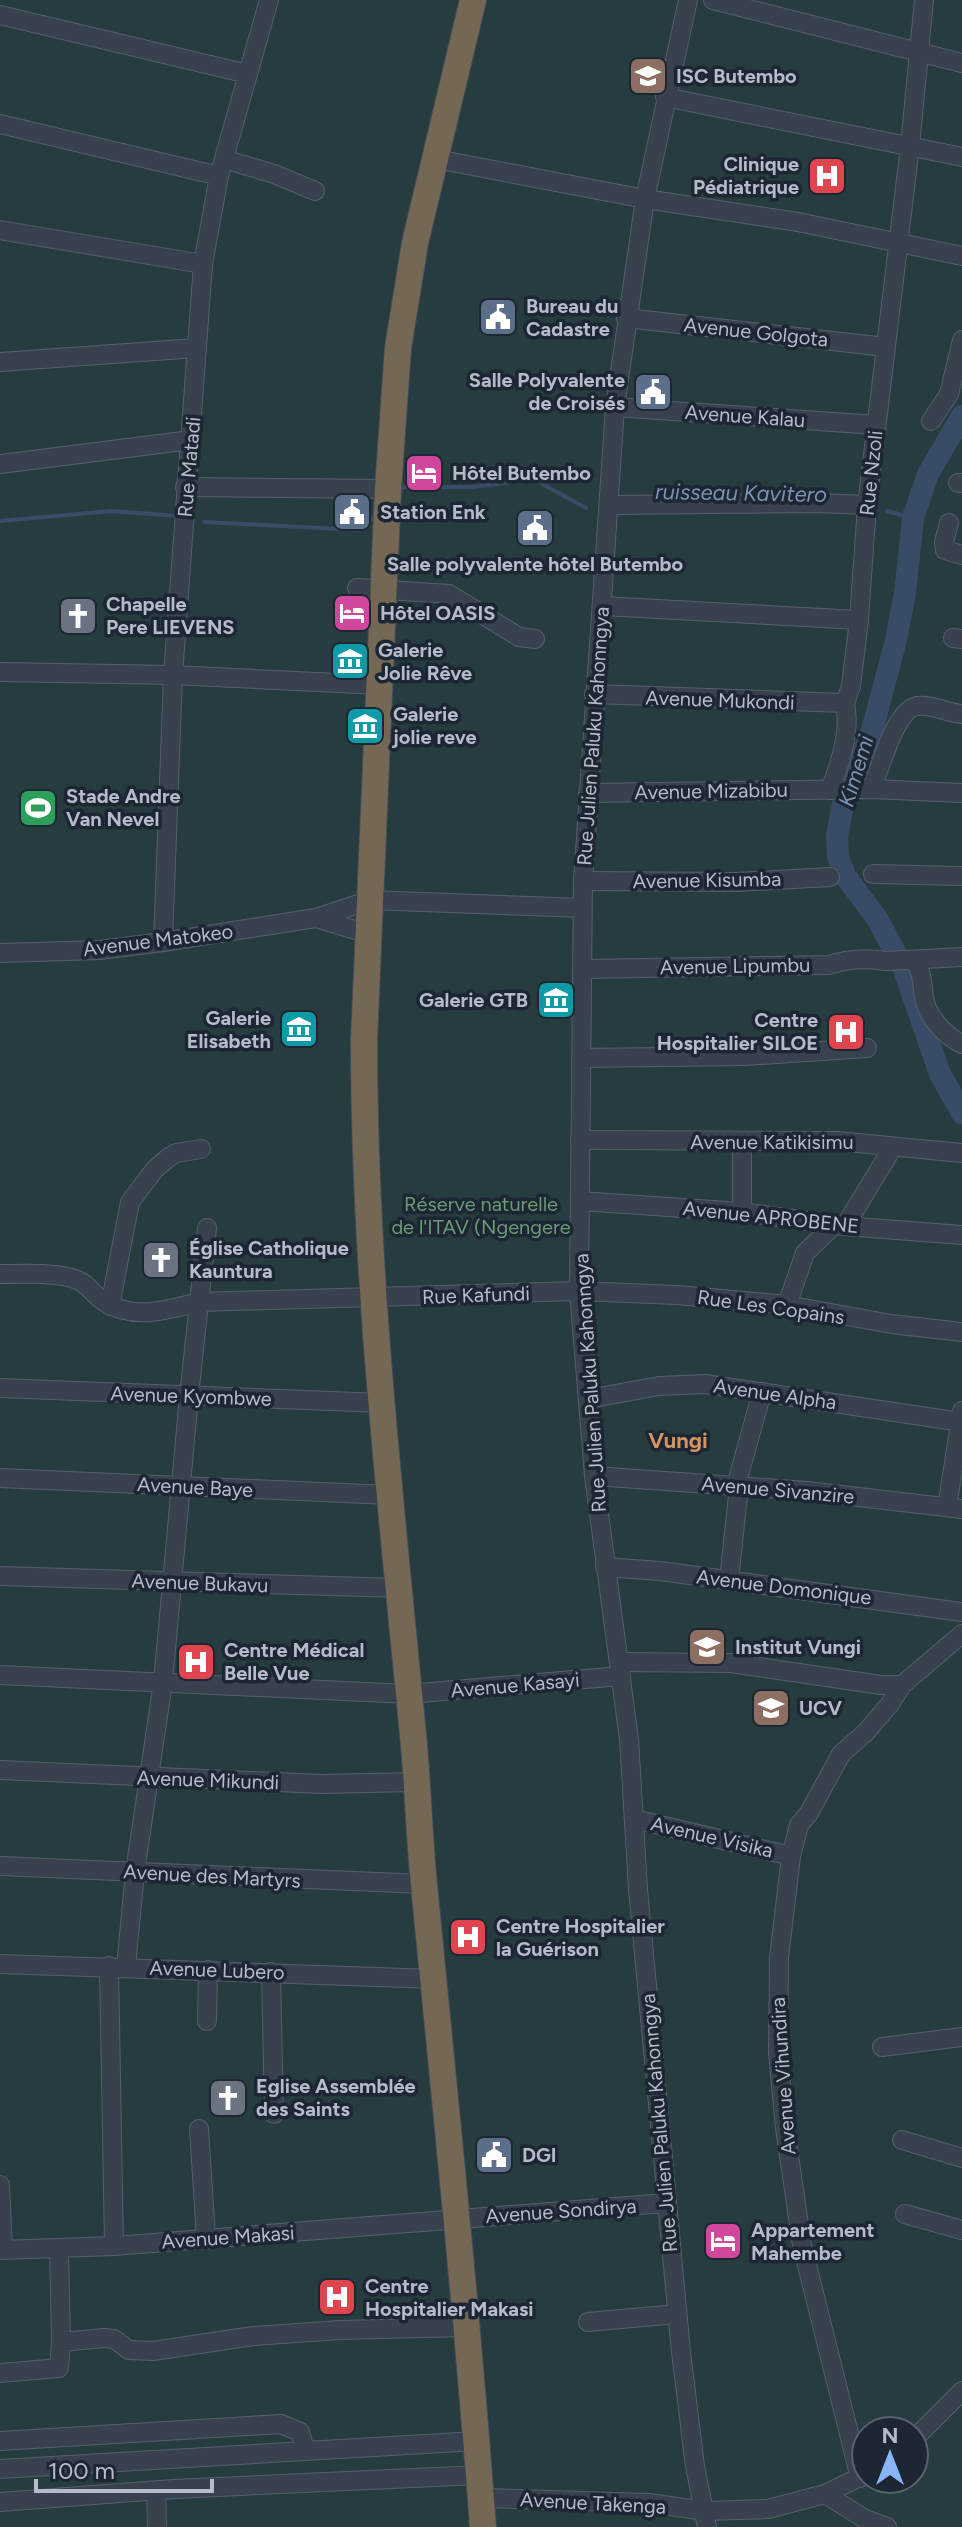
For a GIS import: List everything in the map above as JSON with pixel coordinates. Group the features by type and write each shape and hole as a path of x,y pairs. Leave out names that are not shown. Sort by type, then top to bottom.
{"highway":[{"path":"473,0 415,243 398,348 388,489 368,934 364,1101 367,1220 389,1495 483,2527"}],"street":[{"name":"Rue Matadi","path":"163,942 173,675 203,264 221,167 269,0"},
{"name":"Rue Julien Paluku Kahonngya","path":"688,0 645,199 615,407 583,881 579,1291 594,1476 620,1669 677,2314 695,2466 706,2519"},
{"path":"713,0 962,63"},
{"name":"Rue Nzoli","path":"832,790 844,745 847,720 845,703 851,686 859,620 867,505 910,146 924,0"},
{"path":"0,15 248,74"},
{"path":"665,97 962,157"},
{"path":"0,124 221,167 274,174 315,191"},
{"path":"436,159 645,199 798,222 962,256"},
{"path":"0,230 203,264"},
{"name":"Avenue Golgota","path":"626,318 886,347"},
{"path":"931,421 949,394 962,340"},
{"path":"0,362 197,348"},
{"name":"Avenue Kalau","path":"615,407 876,425"},
{"path":"0,464 191,440"},
{"path":"185,487 388,489"},
{"path":"609,505 867,505"},
{"path":"949,523 945,550 962,555"},
{"path":"357,588 449,594 519,637 535,639"},
{"path":"602,606 859,620"},
{"path":"0,672 173,675 380,685"},
{"name":"Avenue Mukondi","path":"594,694 845,703"},
{"path":"869,789 897,723 905,712 914,706 929,706 962,714"},
{"name":"Avenue Mizabibu","path":"588,793 869,789 962,793"},
{"path":"873,874 962,876"},
{"name":"Avenue Kisumba","path":"583,881 737,882 830,877"},
{"path":"370,900 582,908"},
{"name":"Avenue Matokeo","path":"0,953 100,950 163,942 316,918 370,900"},
{"path":"316,918 368,934"},
{"name":"Avenue Lipumbu","path":"583,969 829,965 876,959 962,957"},
{"path":"914,960 923,972 927,1007 948,1037 962,1044"},
{"path":"582,1058 781,1055 867,1048"},
{"name":"Avenue Katikisimu","path":"580,1140 867,1142 962,1153"},
{"path":"742,1142 742,1212"},
{"path":"787,1305 805,1253 840,1225 893,1147"},
{"path":"0,1274 72,1277 89,1286 98,1298 110,1306 130,1202 155,1169 168,1158 176,1153 201,1149"},
{"name":"Avenue APROBENE","path":"580,1201 742,1212 840,1225 962,1235"},
{"path":"114,2246 118,1966 163,1682 207,1228"},
{"name":"Rue Kafundi","path":"110,1306 137,1313 162,1312 199,1302 579,1291"},
{"name":"Rue Les Copains","path":"579,1291 677,1295 787,1305 891,1324 962,1332"},
{"name":"Avenue Alpha","path":"588,1399 659,1386 705,1384 961,1418"},
{"name":"Avenue Kyombwe","path":"0,1388 382,1403"},
{"path":"729,1580 737,1486 762,1392"},
{"path":"955,1508 961,1418"},
{"name":"Avenue Sivanzire","path":"594,1476 807,1491 955,1508"},
{"name":"Avenue Baye","path":"0,1478 389,1495"},
{"name":"Avenue Domonique","path":"605,1567 729,1580 962,1612"},
{"name":"Avenue Bukavu","path":"0,1576 399,1588"},
{"name":"Avenue Vihundira","path":"850,2427 802,2245 785,2128 778,2053 777,1981 791,1856 799,1825 809,1813 841,1754 866,1732 902,1685 962,1634"},
{"name":"Avenue Kasayi","path":"0,1675 408,1694 620,1669 730,1663 881,1685 902,1685"},
{"name":"Avenue Mikundi","path":"0,1770 321,1784 416,1782"},
{"name":"Avenue Visika","path":"634,1819 791,1856"},
{"name":"Avenue des Martyrs","path":"0,1866 423,1884"},
{"name":"Avenue Lubero","path":"0,1964 434,1979"},
{"path":"207,2021 208,1970"},
{"path":"271,1972 274,2114"},
{"path":"882,2047 962,2037"},
{"path":"199,2129 206,2238"},
{"path":"902,2140 962,2158"},
{"path":"0,2185 1,2250"},
{"name":"Avenue Sondirya","path":"456,2219 666,2203"},
{"path":"905,2214 962,2230"},
{"name":"Avenue Makasi","path":"1,2250 114,2246 456,2219"},
{"path":"0,2373 59,2368 59,2248"},
{"path":"588,2322 677,2314"},
{"path":"61,2342 104,2338 114,2339 129,2350 153,2351 253,2336 466,2327"},
{"path":"930,2423 962,2391"},
{"path":"0,2441 281,2424 300,2432 305,2450"},
{"path":"0,2469 477,2441"},
{"name":"Avenue Takenga","path":"0,2502 156,2491 480,2486 649,2503 706,2519 768,2509 825,2494 850,2482"},
{"path":"156,2491 157,2527"},
{"path":"825,2494 865,2519 887,2527"}],"green space":[{"name":"Réserve naturelle de l'ITAV (Ngengere","path":"0,0 962,0 962,2527 0,2527"}],"waterway":[{"name":"Kimemi","path":"962,416 928,474 913,518 905,593 896,640 873,727 843,805 837,835 838,857 846,877 878,920 903,967 940,1074 962,1113"},
{"name":"ruisseau Kavitero","path":"400,496 402,487 470,487 507,483 518,471 533,473 544,485 586,508"},
{"name":"ruisseau Kavitero","path":"0,521 111,511 178,516"},
{"name":"ruisseau Kavitero","path":"887,511 913,518"},
{"name":"ruisseau Kavitero","path":"204,522 359,530 378,513"}],"place":[{"name":"ISC Butembo","path":"648,76"},
{"name":"Clinique Pédiatrique","path":"827,176"},
{"name":"Bureau du Cadastre","path":"498,317"},
{"name":"Salle Polyvalente de Croisés","path":"653,392"},
{"name":"Hôtel Butembo","path":"424,473"},
{"name":"Station Enk","path":"352,512"},
{"name":"Salle polyvalente hôtel Butembo","path":"535,528"},
{"name":"Hôtel OASIS","path":"352,613"},
{"name":"Chapelle Pere LIEVENS","path":"78,616"},
{"name":"Galerie Jolie Rêve","path":"350,661"},
{"name":"Galerie jolie reve","path":"365,726"},
{"name":"Stade Andre Van Nevel","path":"38,808"},
{"name":"Galerie GTB","path":"556,1000"},
{"name":"Galerie Elisabeth","path":"299,1029"},
{"name":"Centre Hospitalier SILOE","path":"846,1032"},
{"name":"Église Catholique Kauntura","path":"161,1260"},
{"name":"Institut Vungi","path":"707,1647"},
{"name":"Centre Médical Belle Vue","path":"196,1662"},
{"name":"UCV","path":"771,1708"},
{"name":"Centre Hospitalier la Guérison","path":"468,1937"},
{"name":"Eglise Assemblée des Saints","path":"228,2098"},
{"name":"DGI","path":"494,2155"},
{"name":"Appartement Mahembe","path":"723,2241"},
{"name":"Centre Hospitalier Makasi","path":"337,2297"}],"district":[{"name":"Vungi","path":"678,1440"}]}
